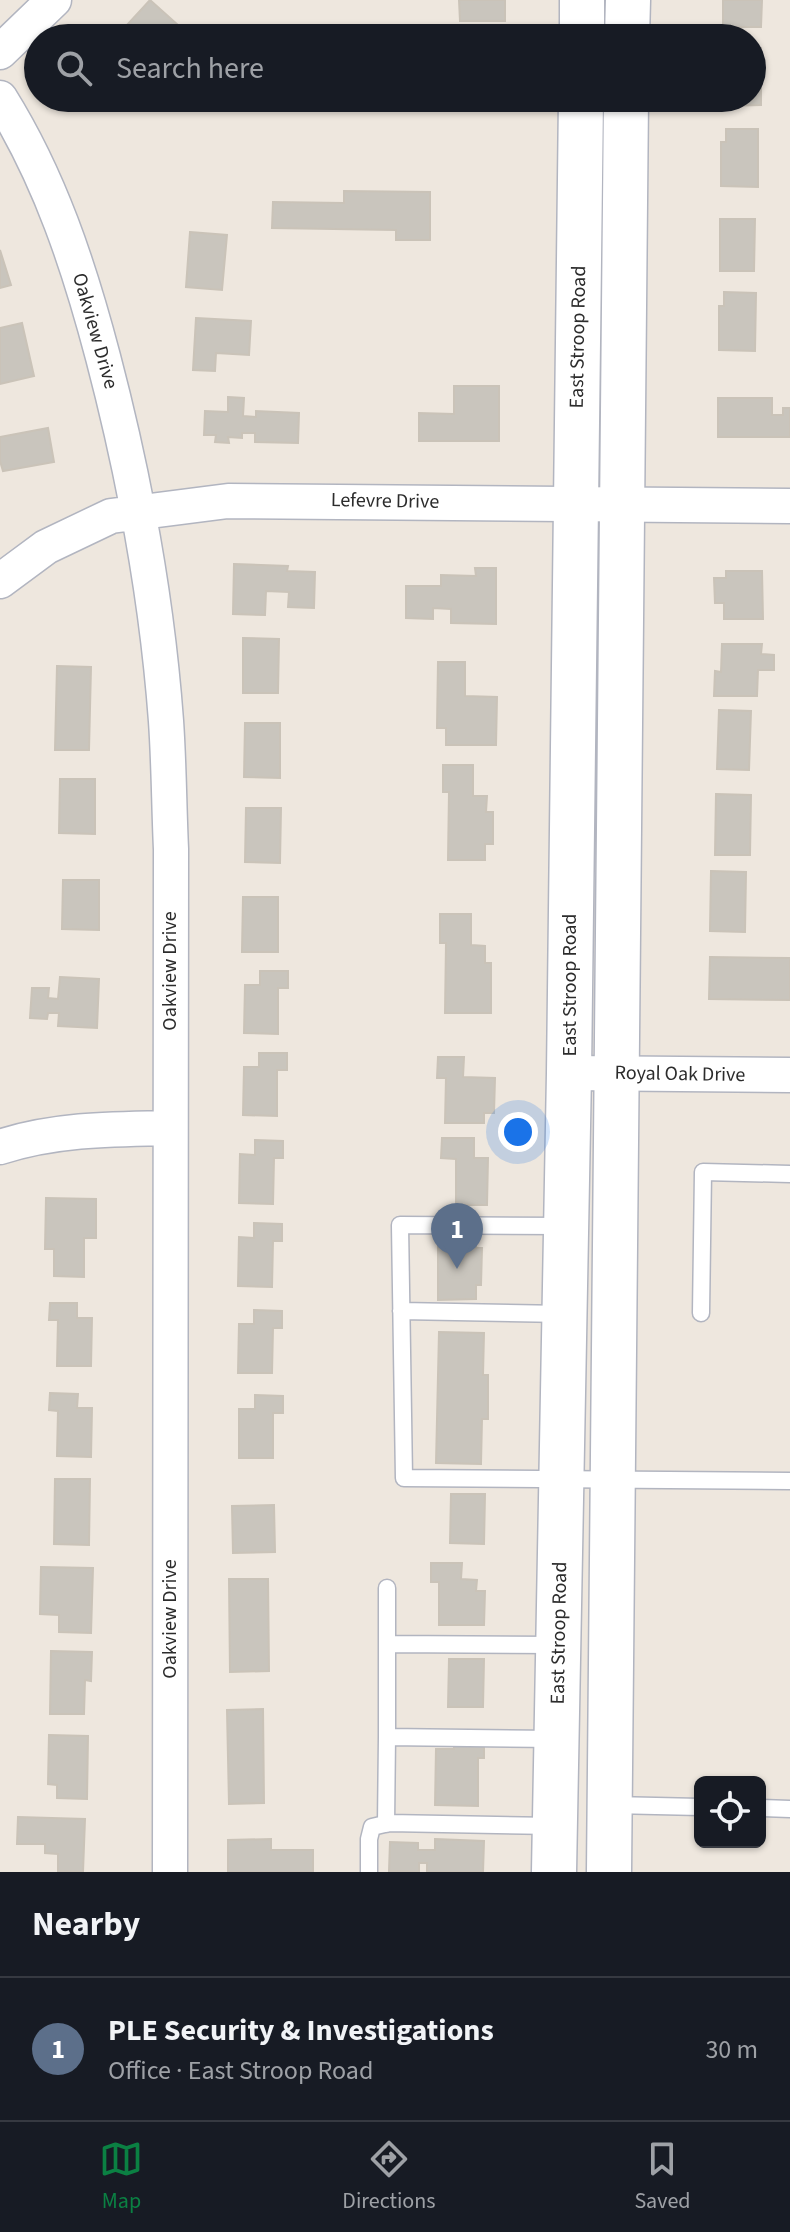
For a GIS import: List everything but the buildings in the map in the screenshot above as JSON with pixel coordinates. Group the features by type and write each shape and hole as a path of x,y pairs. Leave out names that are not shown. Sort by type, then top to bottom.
{"main road":[{"path":"582,0 582,24"},
{"path":"627,24 628,0"},
{"name":"East Stroop Road","path":"554,1872 569,1073 581,112"},
{"path":"609,1872 626,112"}],"street":[{"path":"29,24 54,0"},
{"path":"0,52 24,29"},
{"name":"Oakview Drive","path":"0,98 37,161 63,223 93,319 121,426 137,512 150,584 166,721 171,849 170,1872"},
{"name":"Lefevre Drive","path":"0,581 46,547 111,516 258,500 790,506"},
{"name":"Royal Oak Drive","path":"569,1073 790,1075"},
{"path":"0,1147 90,1129 170,1128"}],"lane":[{"path":"701,1313 703,1172 790,1174"},
{"path":"566,1226 400,1225 404,1478 790,1481"},
{"path":"401,1311 564,1314"},
{"path":"386,1824 387,1588"},
{"path":"387,1644 559,1645"},
{"path":"387,1737 558,1739"},
{"path":"610,1805 694,1807"},
{"path":"766,1808 790,1809"},
{"path":"369,1872 372,1827 386,1824 556,1826"}],"place":[{"name":"PLE Security & Investigations","path":"457,1269"}]}
